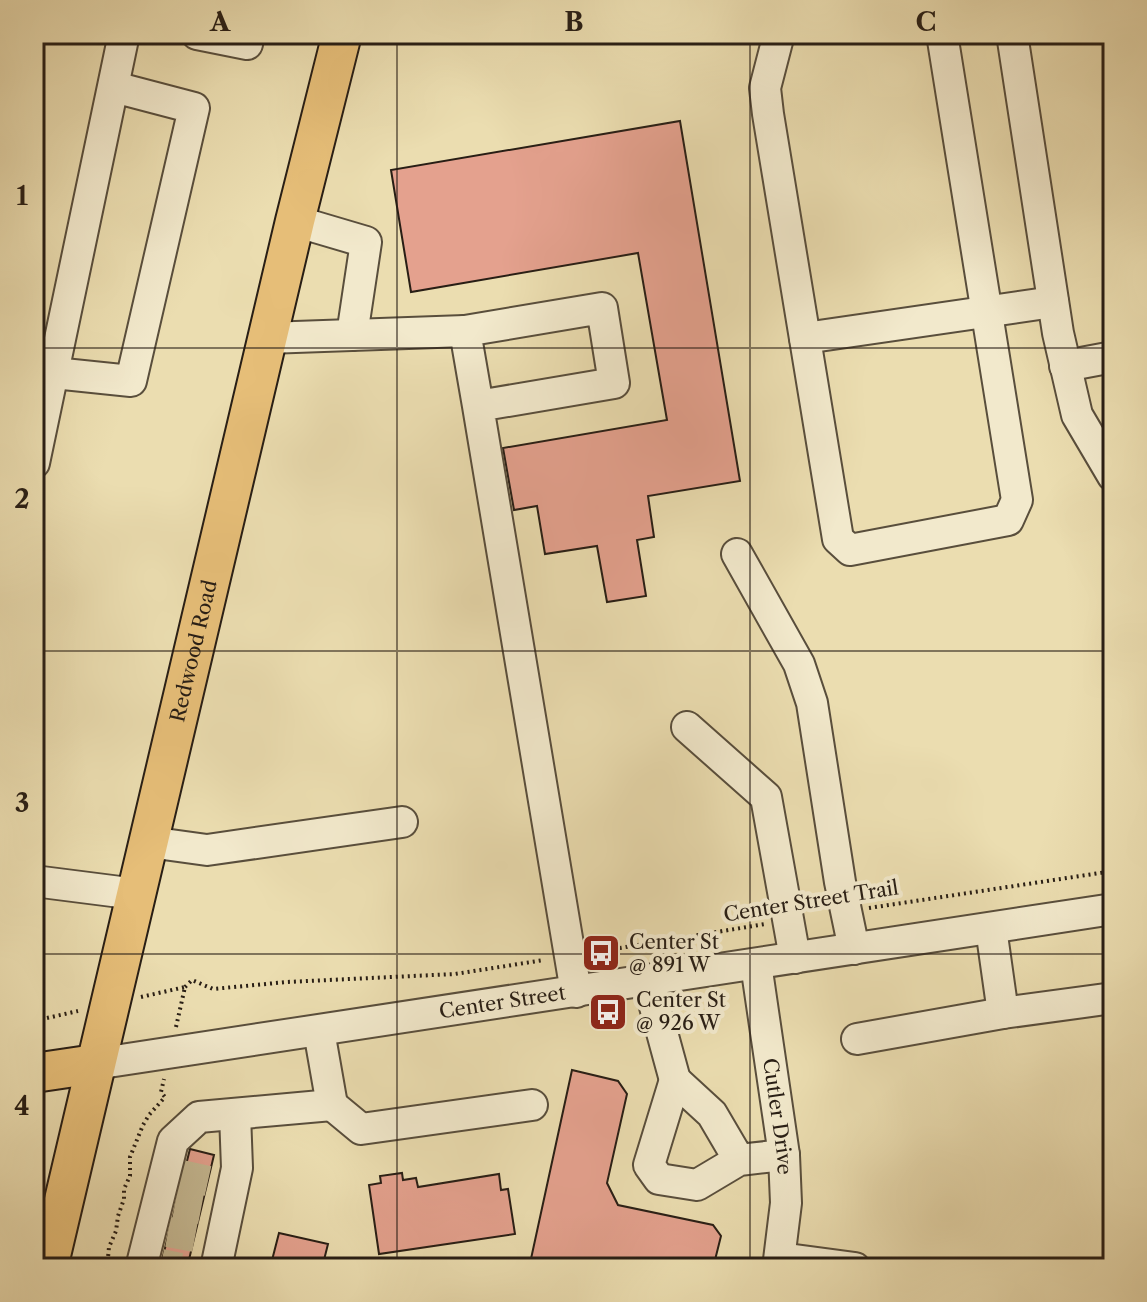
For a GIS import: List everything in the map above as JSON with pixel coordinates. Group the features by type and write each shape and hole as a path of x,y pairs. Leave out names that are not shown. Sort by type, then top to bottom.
{"main road":[{"name":"Redwood Road","path":"48,1268 267,338 342,34"},
{"name":"Center Street","path":"34,1073 95,1064"}],"street":[{"path":"34,463 124,34"},
{"path":"197,34 247,44 249,34"},
{"path":"779,34 765,88 838,539 850,550 1008,520 1017,500 942,34"},
{"path":"1012,34 1065,366 1077,415 1113,476"},
{"path":"54,373 131,381 194,108 114,87"},
{"path":"295,221 366,242 352,335"},
{"path":"805,338 1053,302"},
{"path":"267,338 465,331 602,308 614,383 478,406"},
{"path":"465,331 576,992"},
{"path":"1065,366 1113,357"},
{"path":"737,554 799,664 812,703 854,949"},
{"path":"687,727 766,797 795,958"},
{"path":"149,842 207,850 402,822"},
{"path":"34,881 136,894"},
{"name":"Center Street","path":"95,1064 1113,909"},
{"path":"991,928 1003,1013"},
{"name":"Cutler Drive","path":"756,964 784,1155 786,1203 779,1263"},
{"path":"648,981 675,1080 712,1114 739,1160"},
{"path":"857,1039 1003,1013 1113,998"},
{"path":"319,1031 332,1105 361,1129 532,1105"},
{"path":"675,1080 649,1165 659,1179 697,1185 739,1160 784,1155"},
{"path":"192,1212 173,1141 199,1117 332,1105"},
{"path":"148,1264 192,1212 237,1168 235,1114"},
{"path":"779,1263 808,1261 855,1268"}],"path":[{"name":"Center Street Trail","path":"846,912 1113,871"},
{"name":"Center Street Trail","path":"185,987 192,980 213,989 287,982 455,974 788,920"},
{"path":"34,1020 44,1013"},
{"path":"107,1268 109,1247 130,1176 130,1157 143,1125 165,1097 161,1092"}],"building":[{"path":"680,121 740,481 648,496 654,537 637,540 646,596 607,602 597,546 545,554 537,506 514,510 503,448 667,420 638,253 411,292 391,170"},
{"path":"572,1070 618,1081 627,1094 607,1183 618,1205 713,1225 721,1236 713,1268 529,1268"},
{"path":"190,1149 214,1155 187,1268 160,1268"},
{"path":"402,1173 403,1180 416,1178 418,1187 499,1174 501,1190 508,1189 515,1234 379,1254 369,1185 381,1183 380,1176"},
{"path":"279,1233 328,1244 322,1268 270,1268"}],"tunnel":[{"path":"181,1175 208,1181"},
{"path":"175,1204 201,1209"},
{"path":"168,1232 195,1237"},
{"path":"161,1264 180,1268"}],"place":[{"name":"Center St @ 891 W","path":"601,953"},
{"name":"Center St @ 926 W","path":"608,1012"}]}
